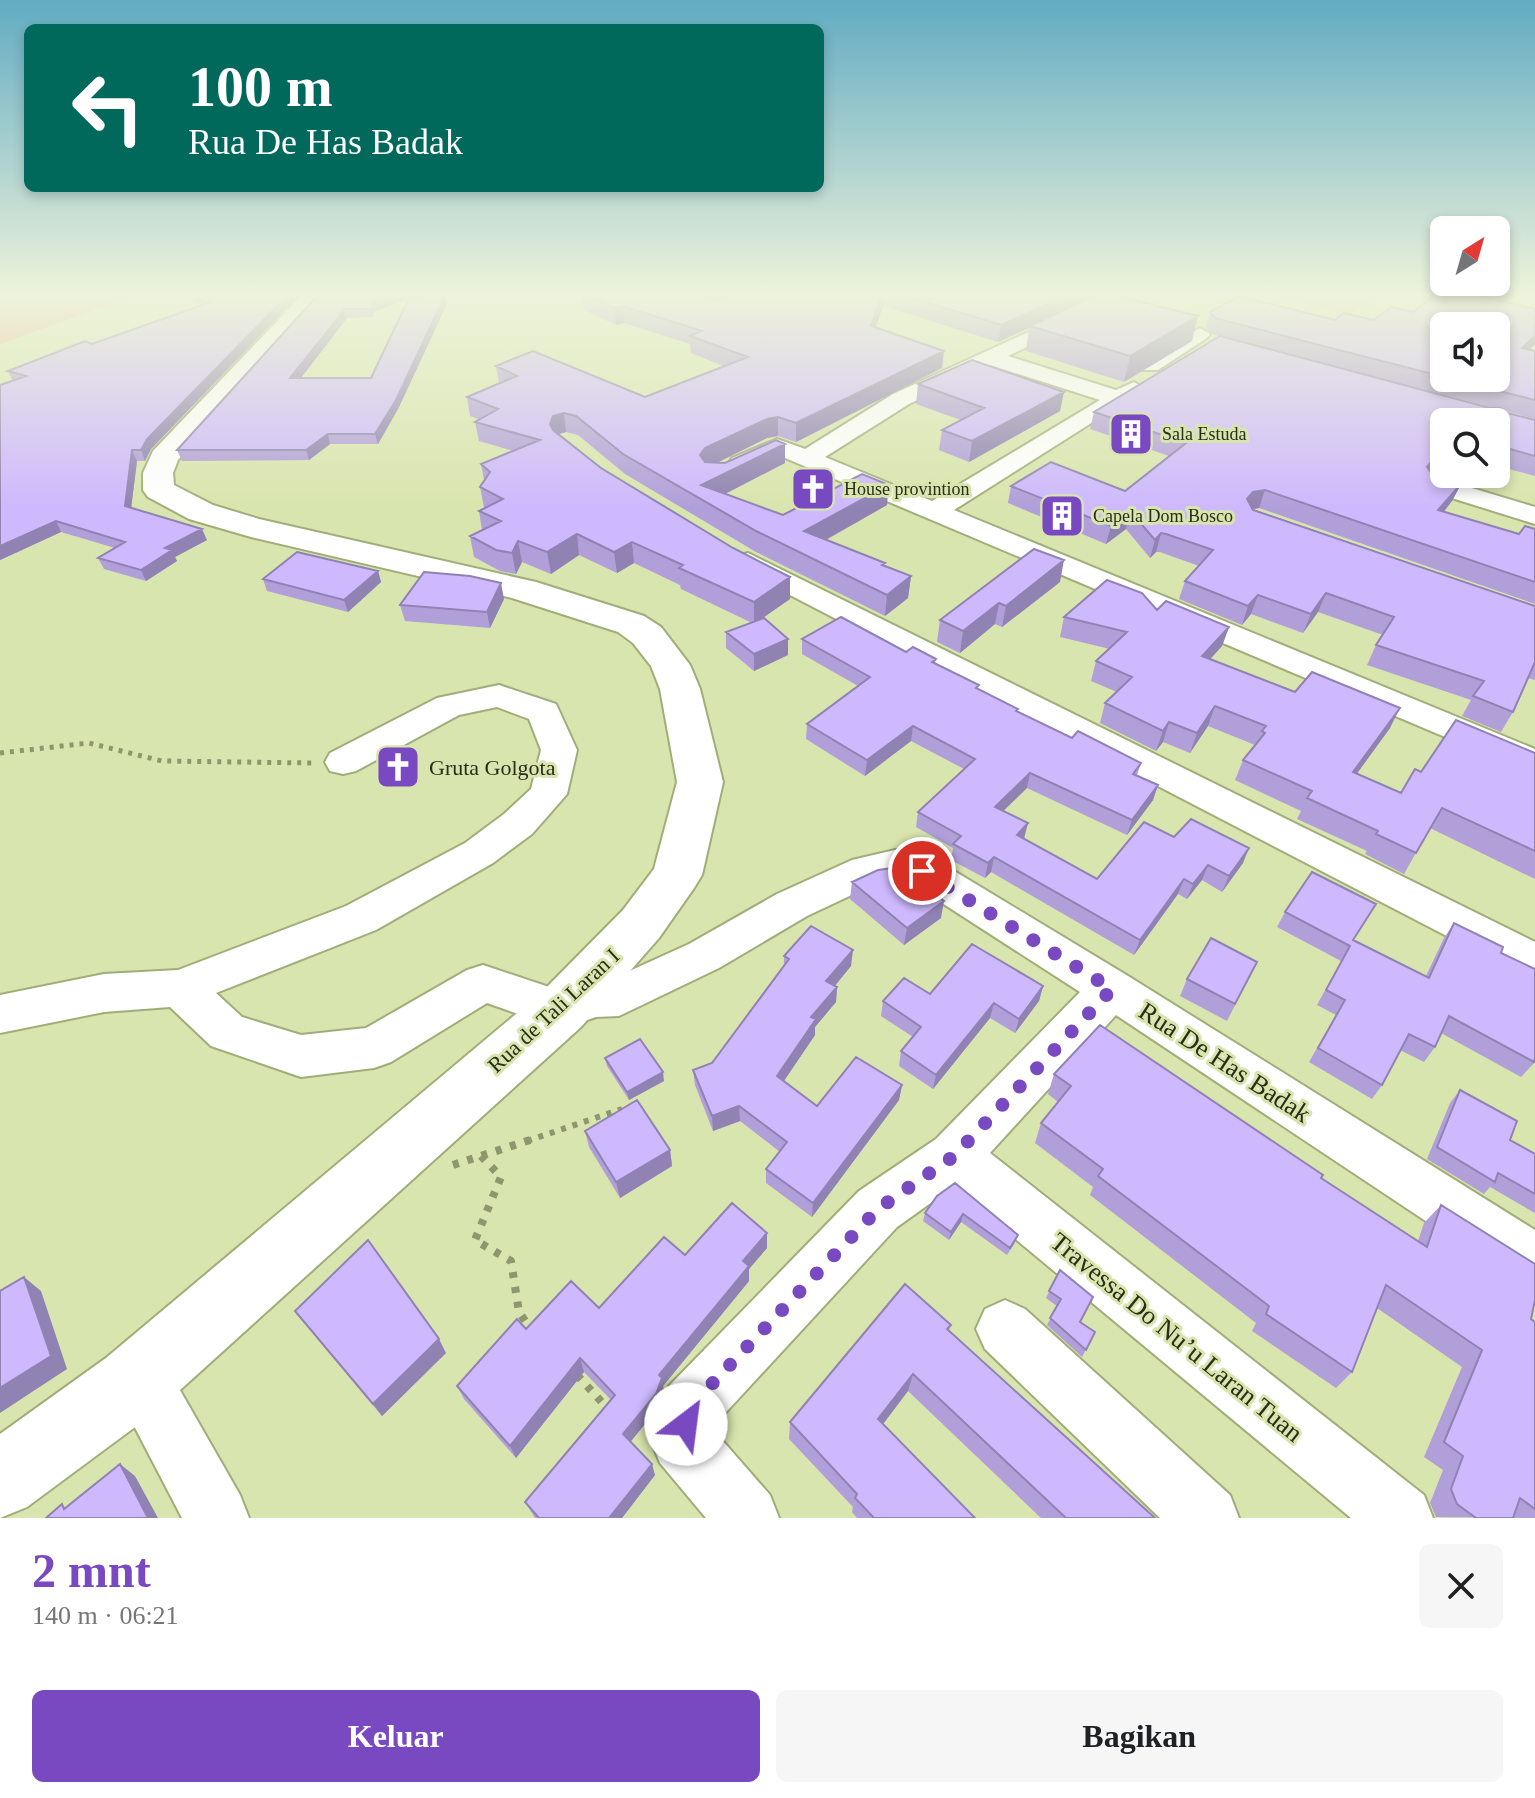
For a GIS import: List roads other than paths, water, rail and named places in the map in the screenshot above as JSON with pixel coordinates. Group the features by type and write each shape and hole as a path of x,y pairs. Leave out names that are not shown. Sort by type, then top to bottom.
{"main road":[{"name":"Rua de Tali Laran I","path":"0,1480 132,1384 561,1010 641,924 677,875 700,782 680,689 670,665 647,635 631,624 600,612 483,579 251,527 201,512 159,490 158,473 164,457 250,365"}],"street":[{"path":"807,458 901,399 972,365"},
{"path":"1013,365 1111,396"},
{"path":"1111,396 1156,365"},
{"path":"921,511 1168,365"},
{"path":"717,475 777,446 921,511 1535,763"},
{"path":"1445,488 1535,516"},
{"path":"732,553 1535,962"},
{"path":"0,1014 104,993 180,988 361,918 479,853 518,824 548,794 559,750 544,712 499,696 449,706 343,762"},
{"name":"Rua De Has Badak","path":"561,1010 595,998 619,997 704,956 792,905 866,871 895,865 922,871 1112,989 1535,1262"},
{"path":"180,988 227,1032 301,1056 374,1048 483,983 561,1010"},
{"path":"747,1518 682,1441 690,1407 878,1209 954,1156 1112,989"},
{"name":"Travessa Do Nu’u Laran Tuan","path":"954,1156 1401,1518"},
{"path":"1005,1329 1207,1518"},
{"path":"132,1384 152,1399 217,1518"}],"place":[{"name":"Sala Estuda","path":"1131,434"},
{"name":"House provintion","path":"813,489"},
{"name":"Capela Dom Bosco","path":"1062,516"},
{"name":"Gruta Golgota","path":"398,767"}]}
